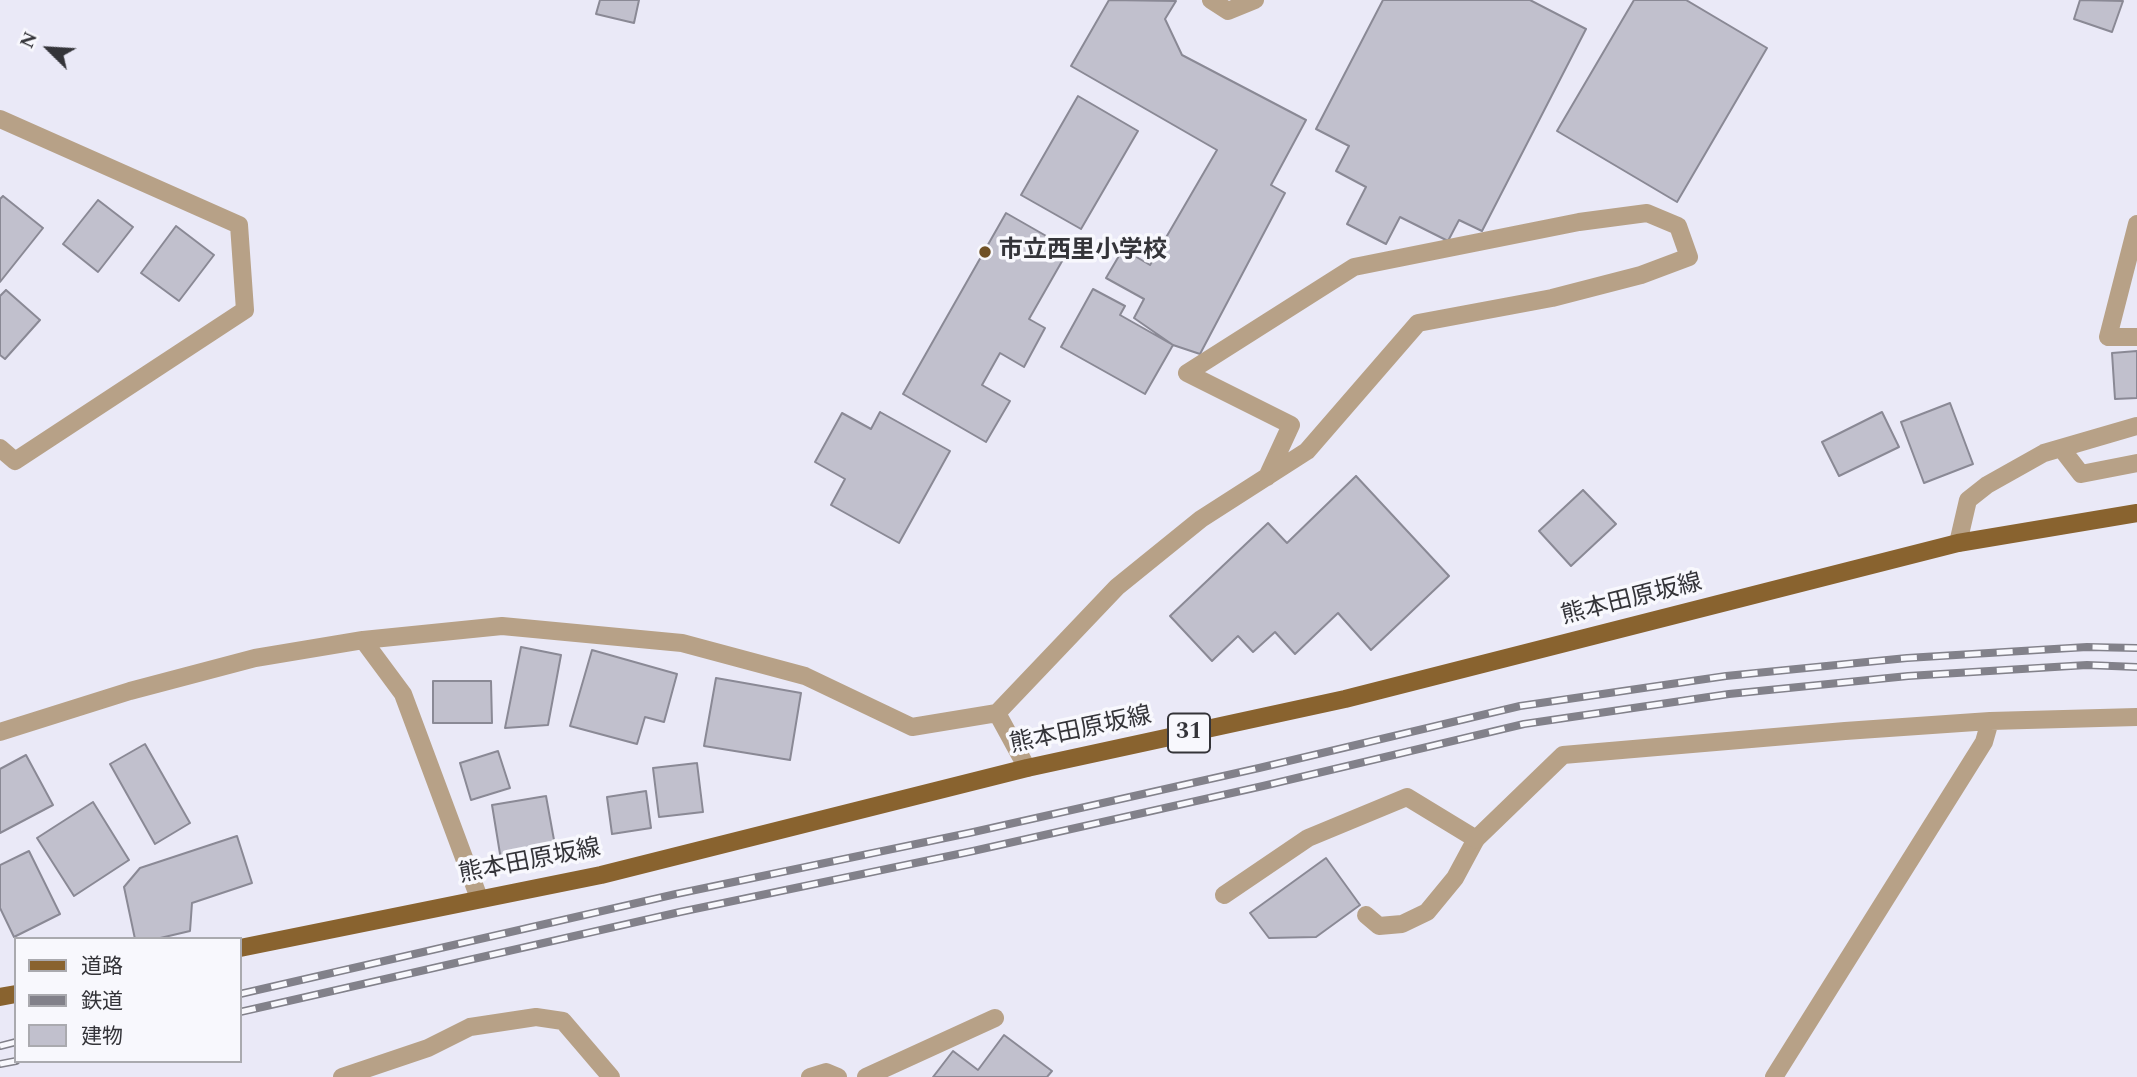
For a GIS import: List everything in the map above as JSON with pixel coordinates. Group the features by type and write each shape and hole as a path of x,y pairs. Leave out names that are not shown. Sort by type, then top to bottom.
{"main road":[{"name":"熊本田原坂線","path":"242,948 601,874 1027,768 1345,699 1958,543 2137,513"}],"street":[{"path":"1211,0 1228,11 1255,0"},
{"path":"0,119 239,225 245,310 15,461 0,447"},
{"path":"0,732 131,691 254,658 363,640 502,625 682,643 805,676 912,727 997,713 1117,587 1201,519 1267,477 1307,451 1419,323 1552,298 1641,275 1689,257 1678,226 1647,213 1579,222 1354,267 1187,373 1291,425 1267,477"},
{"path":"2137,225 2108,337 2137,337"},
{"path":"1958,543 1968,500 1987,485 2044,453 2137,426"},
{"path":"2061,448 2081,474 2137,463"},
{"path":"363,640 403,694 479,898"},
{"path":"997,713 1027,768"},
{"path":"1366,915 1379,926 1402,925 1427,912 1455,878 1476,839 1563,755 1990,721 2137,717"},
{"path":"1774,1077 1984,742 1990,721"},
{"path":"1224,895 1308,838 1407,797 1476,839"},
{"path":"342,1077 428,1048 470,1027 536,1017 563,1021 611,1077"},
{"path":"866,1077 995,1018"},
{"path":"810,1077 825,1072 838,1077"}],"building":[{"path":"600,0 639,0 634,23 596,14"},
{"path":"1109,0 1176,1 1165,19 1182,55 1306,120 1271,185 1285,193 1200,354 1173,345 1134,318 1144,299 1106,278 1123,249 1150,265 1217,150 1071,66"},
{"path":"1383,0 1530,0 1586,29 1482,231 1459,220 1448,241 1400,217 1386,244 1347,224 1366,187 1336,171 1349,146 1316,129"},
{"path":"1634,0 1686,0 1767,48 1677,202 1557,131"},
{"path":"2080,0 2123,1 2112,32 2074,19"},
{"path":"1078,96 1138,131 1081,229 1021,195"},
{"path":"3,196 43,228 0,282 0,199"},
{"path":"98,200 133,227 98,272 63,244"},
{"path":"1006,213 1069,249 1029,319 1045,328 1024,367 1000,353 982,385 1010,401 986,442 903,394"},
{"path":"176,226 214,255 179,301 141,273"},
{"path":"1093,289 1125,306 1120,315 1173,345 1145,394 1061,347"},
{"path":"6,290 40,320 5,359 0,355 0,296"},
{"path":"2137,351 2137,398 2115,399 2112,353"},
{"path":"1950,403 1973,464 1924,483 1901,422"},
{"path":"880,412 950,451 899,543 831,505 845,479 815,462 842,413 871,429"},
{"path":"1882,412 1899,447 1839,476 1822,442"},
{"path":"1356,476 1449,576 1371,650 1338,613 1295,654 1275,632 1253,652 1238,636 1212,661 1170,616 1268,523 1287,543"},
{"path":"1583,490 1616,524 1571,566 1539,531"},
{"path":"521,647 561,655 548,725 505,728"},
{"path":"592,650 677,674 664,722 645,717 637,744 570,726"},
{"path":"716,678 801,693 790,760 704,746"},
{"path":"433,681 491,681 492,723 433,723"},
{"path":"145,744 190,823 155,844 110,764"},
{"path":"498,751 510,788 471,800 460,763"},
{"path":"26,755 53,805 0,833 0,769"},
{"path":"697,763 703,812 659,817 653,768"},
{"path":"646,791 651,828 612,834 607,797"},
{"path":"546,796 556,851 501,860 492,805"},
{"path":"93,802 129,860 74,896 37,838"},
{"path":"237,836 252,883 192,903 190,931 164,937 135,937 124,887 140,868"},
{"path":"29,851 60,914 14,937 0,908 0,865"},
{"path":"1326,858 1360,905 1316,937 1269,938 1250,913"},
{"path":"1004,1035 1052,1071 1047,1077 933,1077 953,1051 978,1070"}],"railway":[{"path":"242,994 676,894 969,833 1259,768 1520,706 1726,676 1907,658 2087,647 2137,648"},
{"path":"242,1012 680,912 973,851 1263,786 1524,724 1729,694 1908,676 2087,665 2137,667"},
{"path":"0,1046 14,1042"},
{"path":"0,1064 14,1061"}],"place":[{"name":"市立西里小学校","path":"985,252"}]}
